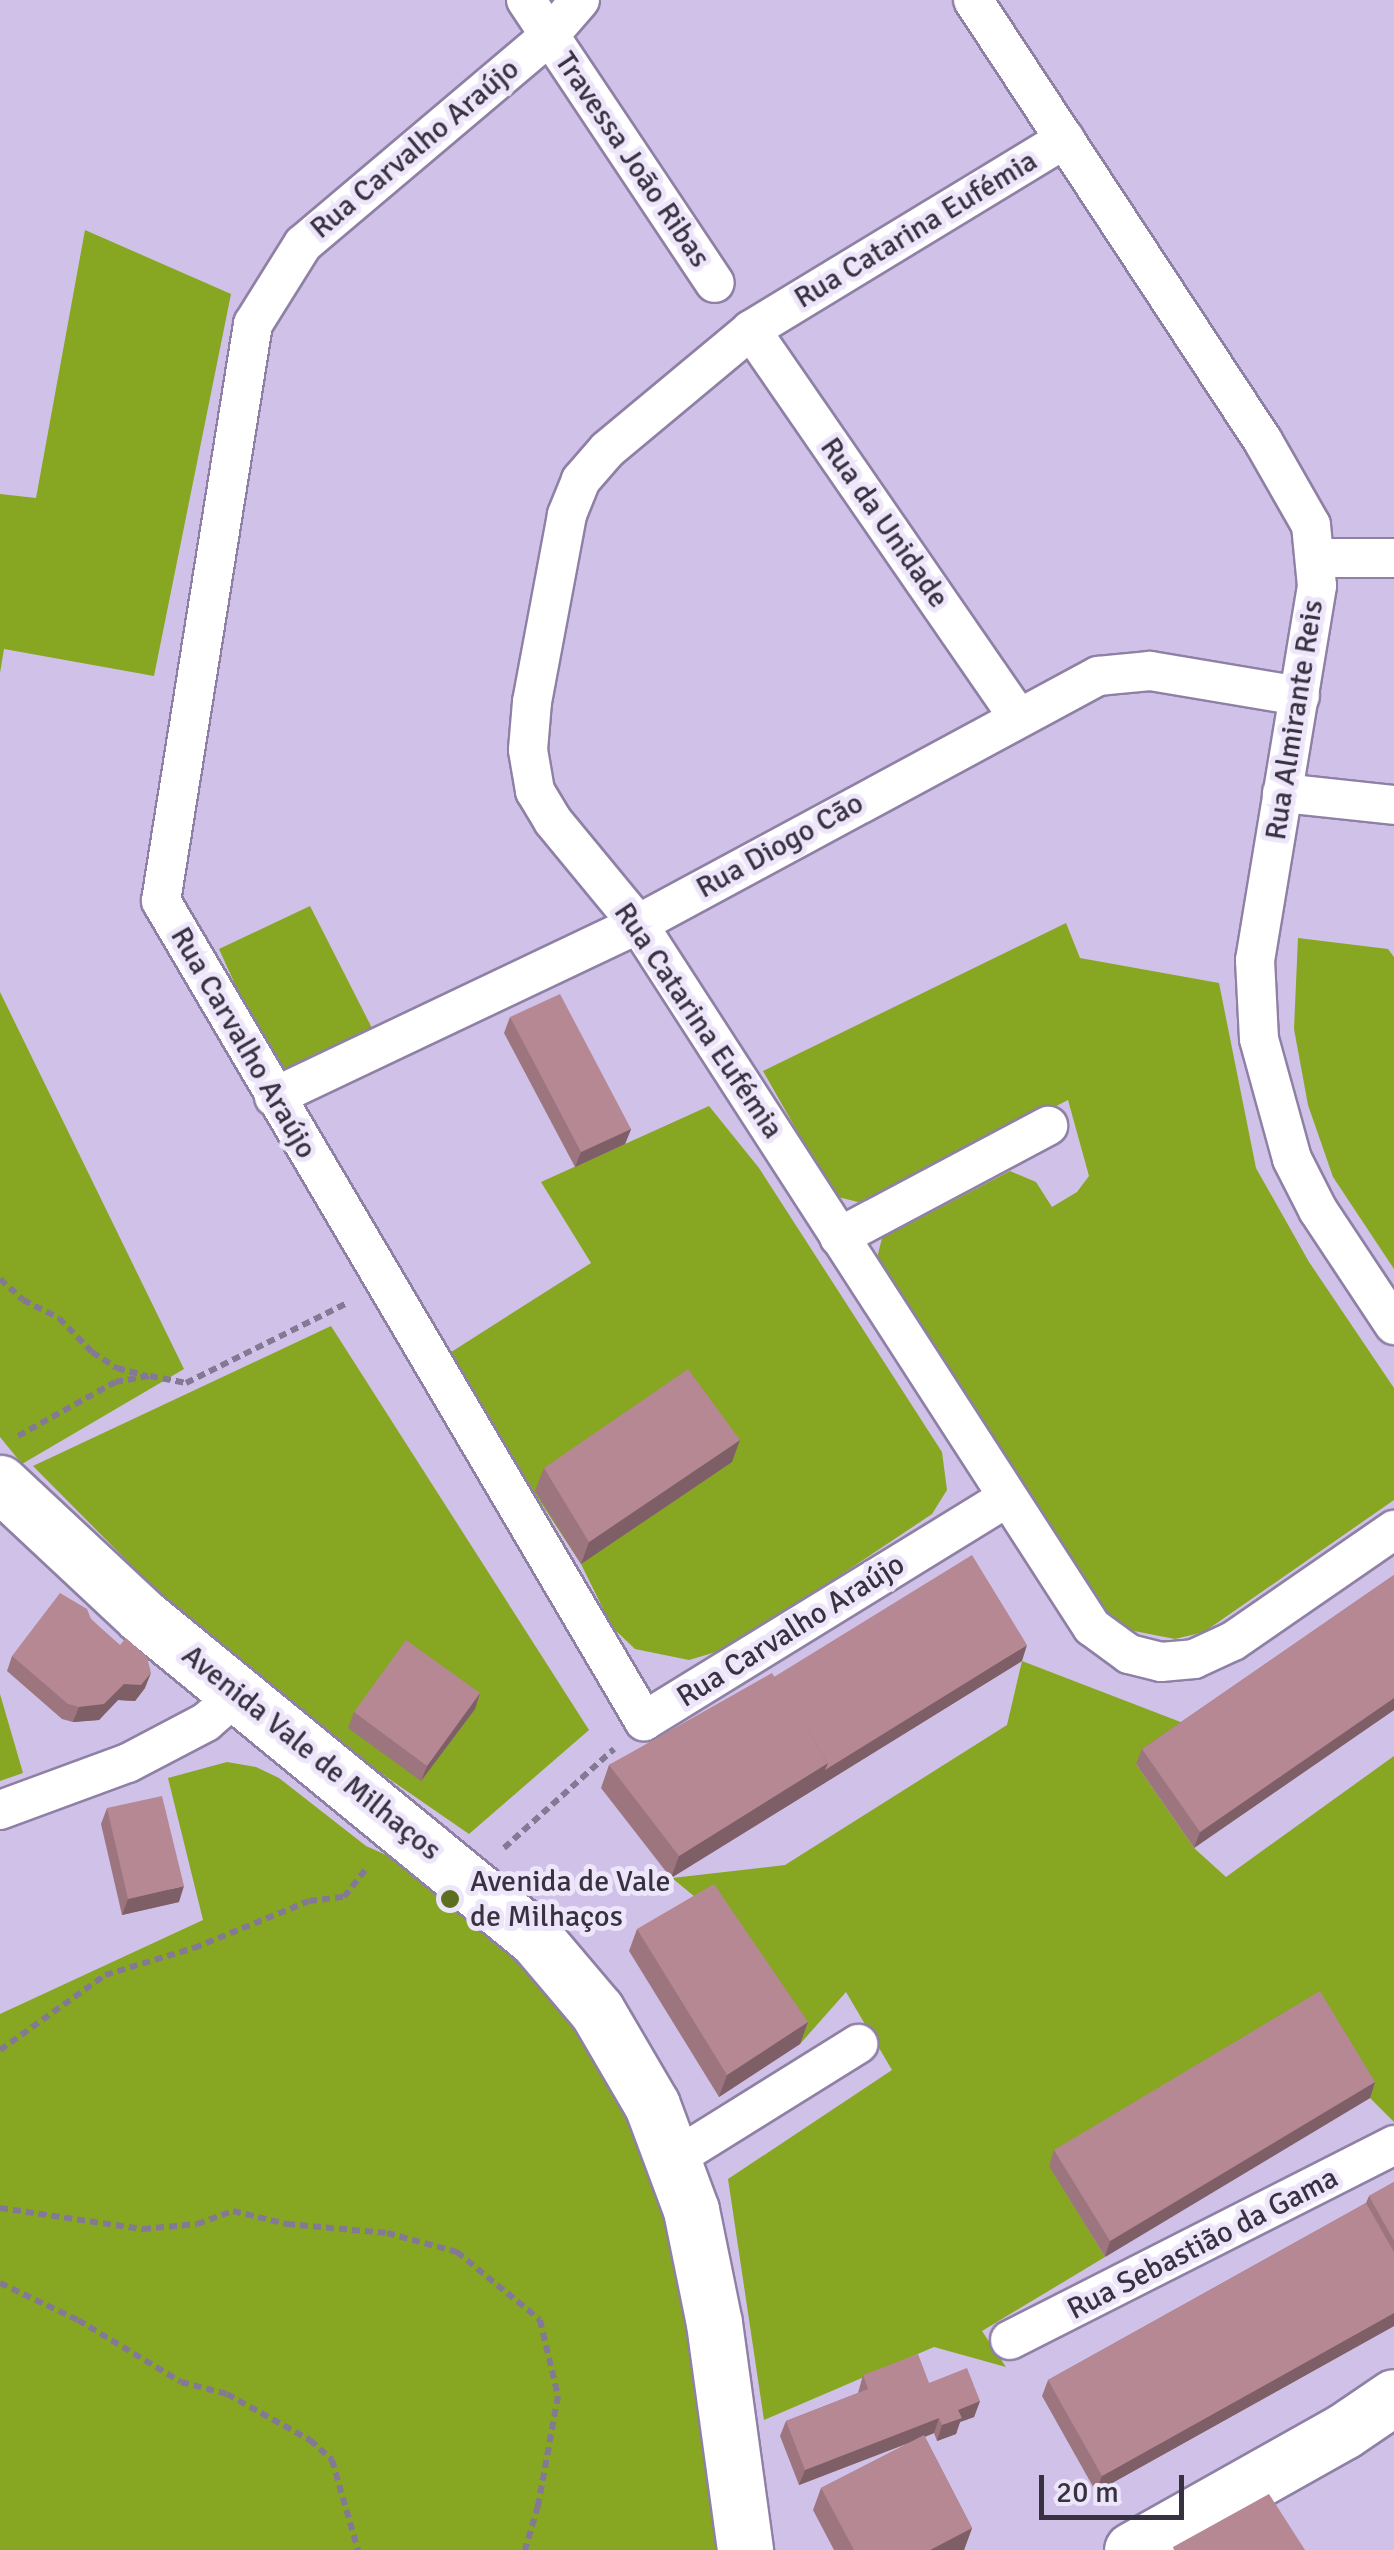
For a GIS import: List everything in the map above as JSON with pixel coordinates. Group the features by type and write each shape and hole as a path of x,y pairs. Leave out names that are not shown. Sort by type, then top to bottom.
{"street":[{"name":"Travessa João Ribas","path":"526,0 715,283"},
{"name":"Rua Carvalho Araújo","path":"580,0 548,36 302,244 253,324 160,901 644,1722 1006,1498"},
{"name":"Rua Almirante Reis","path":"973,0 1296,492 1311,526 1317,558 1314,618 1255,960 1259,1039 1292,1159 1318,1210 1394,1325"},
{"name":"Rua Catarina Eufémia","path":"1064,139 751,330 607,450 581,480 568,515 532,702 528,750 533,777 552,821 638,924 1092,1628 1129,1654 1161,1662 1194,1659 1233,1641 1394,1530"},
{"name":"Rua da Unidade","path":"751,330 1018,716"},
{"path":"1317,558 1394,558"},
{"name":"Rua Diogo Cão","path":"274,1097 638,924 1098,676 1150,671 1300,696"},
{"path":"1282,792 1394,805"},
{"path":"839,1237 1048,1126"},
{"name":"Avenida Vale de Milhaços","path":"8,1460 142,1616 401,1824 536,1939 625,2053 675,2158 692,2210 714,2324 746,2550"},
{"path":"0,1810 128,1763 206,1722 238,1695"},
{"path":"675,2158 858,2044"},
{"name":"Rua Sebastião da Gama","path":"1010,2340 1394,2145"},
{"path":"1132,2550 1389,2407"}],"path":[{"path":"0,1279 23,1300 59,1318 92,1352 117,1368 186,1382 384,1284"},
{"path":"8,1460 116,1382 150,1376"},
{"path":"468,1880 644,1722"},
{"path":"0,2050 105,1975 194,1948 309,1901 344,1897 401,1824"},
{"path":"0,2208 143,2229 197,2224 233,2211 287,2224 387,2232 456,2252 540,2320 558,2396 538,2506 525,2550"},
{"path":"0,2284 78,2320 181,2382 227,2394 310,2440 332,2460 358,2550"}],"green space":[{"path":"85,230 231,294 154,676 4,649 0,673 0,494 36,498"},
{"path":"310,906 374,1032 291,1077 271,1064 219,949"},
{"path":"1066,923 1080,958 1219,983 1256,1168 1309,1262 1394,1388 1394,1500 1204,1632 1175,1639 1129,1630 1100,1606 877,1258 882,1238 1010,1171 1036,1182 1052,1207 1077,1192 1089,1176 1068,1100 866,1204 834,1196 763,1071"},
{"path":"1298,938 1388,949 1394,957 1394,1269 1333,1177 1308,1105 1294,1029"},
{"path":"0,992 184,1369 22,1464 0,1437"},
{"path":"709,1106 759,1168 942,1452 947,1490 932,1514 733,1647 689,1660 635,1649 612,1627 581,1564 445,1356 591,1263 541,1182"},
{"path":"331,1326 589,1730 469,1834 243,1678 33,1466"},
{"path":"1022,1661 1191,1726 1136,1764 1194,1848 1226,1877 1394,1756 1394,2122 1370,2098 1314,2007 1049,2165 1105,2257 982,2331 1006,2367 934,2347 764,2420 728,2179 892,2070 846,1992 800,2044 706,1906 672,1878 785,1865 1007,1725"},
{"path":"0,1694 23,1773 0,1781"},
{"path":"227,1762 256,1767 279,1778 366,1846 418,1869 512,1947 594,2046 647,2152 676,2252 724,2550 0,2550 0,2014 203,1920 168,1778"}],"building":[{"path":"560,994 631,1129 581,1152 510,1017"},
{"path":"688,1369 740,1440 589,1542 544,1468"},
{"path":"972,1555 1027,1645 825,1770 828,1763 774,1677"},
{"path":"1394,1575 1394,1698 1200,1832 1142,1749"},
{"path":"60,1593 87,1609 91,1619 120,1645 126,1638 147,1657 151,1673 141,1685 124,1684 104,1704 79,1707 68,1704 12,1656"},
{"path":"406,1640 480,1693 427,1766 354,1712"},
{"path":"772,1673 828,1763 679,1856 609,1765"},
{"path":"162,1796 184,1886 128,1899 107,1808"},
{"path":"714,1884 808,2022 727,2075 637,1929"},
{"path":"1320,1991 1375,2082 1110,2241 1054,2150"},
{"path":"1394,2182 1394,2241 1369,2196"},
{"path":"1366,2203 1394,2252 1394,2313 1102,2476 1048,2380"},
{"path":"918,2354 929,2383 967,2368 980,2401 958,2410 962,2418 942,2425 939,2418 805,2470 786,2421 868,2389 863,2375"},
{"path":"924,2435 972,2528 930,2550 854,2550 821,2488"},
{"path":"1269,2494 1305,2550 1174,2550 1173,2547"}],"place":[{"name":"Avenida de Vale de Milhaços","path":"450,1899"}]}
